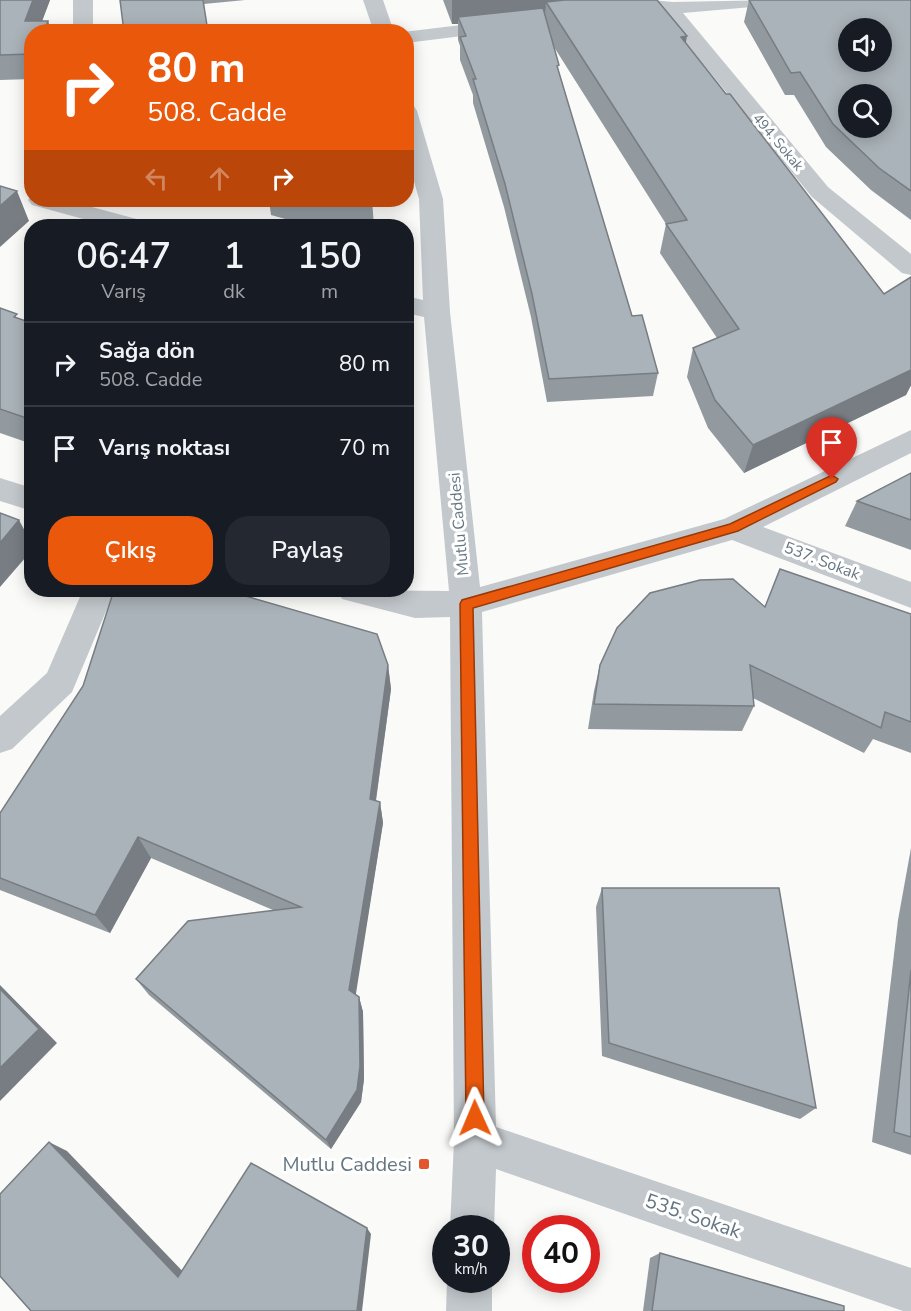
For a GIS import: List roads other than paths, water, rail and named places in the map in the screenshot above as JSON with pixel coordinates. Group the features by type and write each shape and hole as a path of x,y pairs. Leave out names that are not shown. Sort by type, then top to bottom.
{"street":[{"path":"83,0 83,24"},
{"path":"372,0 381,24"},
{"path":"631,12 664,4 763,0"},
{"name":"494. Sokak","path":"664,4 820,192 911,267"},
{"path":"414,36 525,24"},
{"name":"Mutlu Caddesi","path":"414,139 431,199 422,308 466,604 475,1141 472,1215"},
{"path":"95,207 120,219"},
{"path":"382,597 415,605 466,604 733,528 911,440"},
{"path":"0,489 24,497"},
{"name":"537. Sokak","path":"733,528 911,595"},
{"path":"0,738 60,682 96,597"},
{"name":"535. Sokak","path":"475,1141 911,1292"},
{"path":"469,1311 470,1293"}],"place":[{"name":"Mutlu Caddesi","path":"424,1164"}]}
